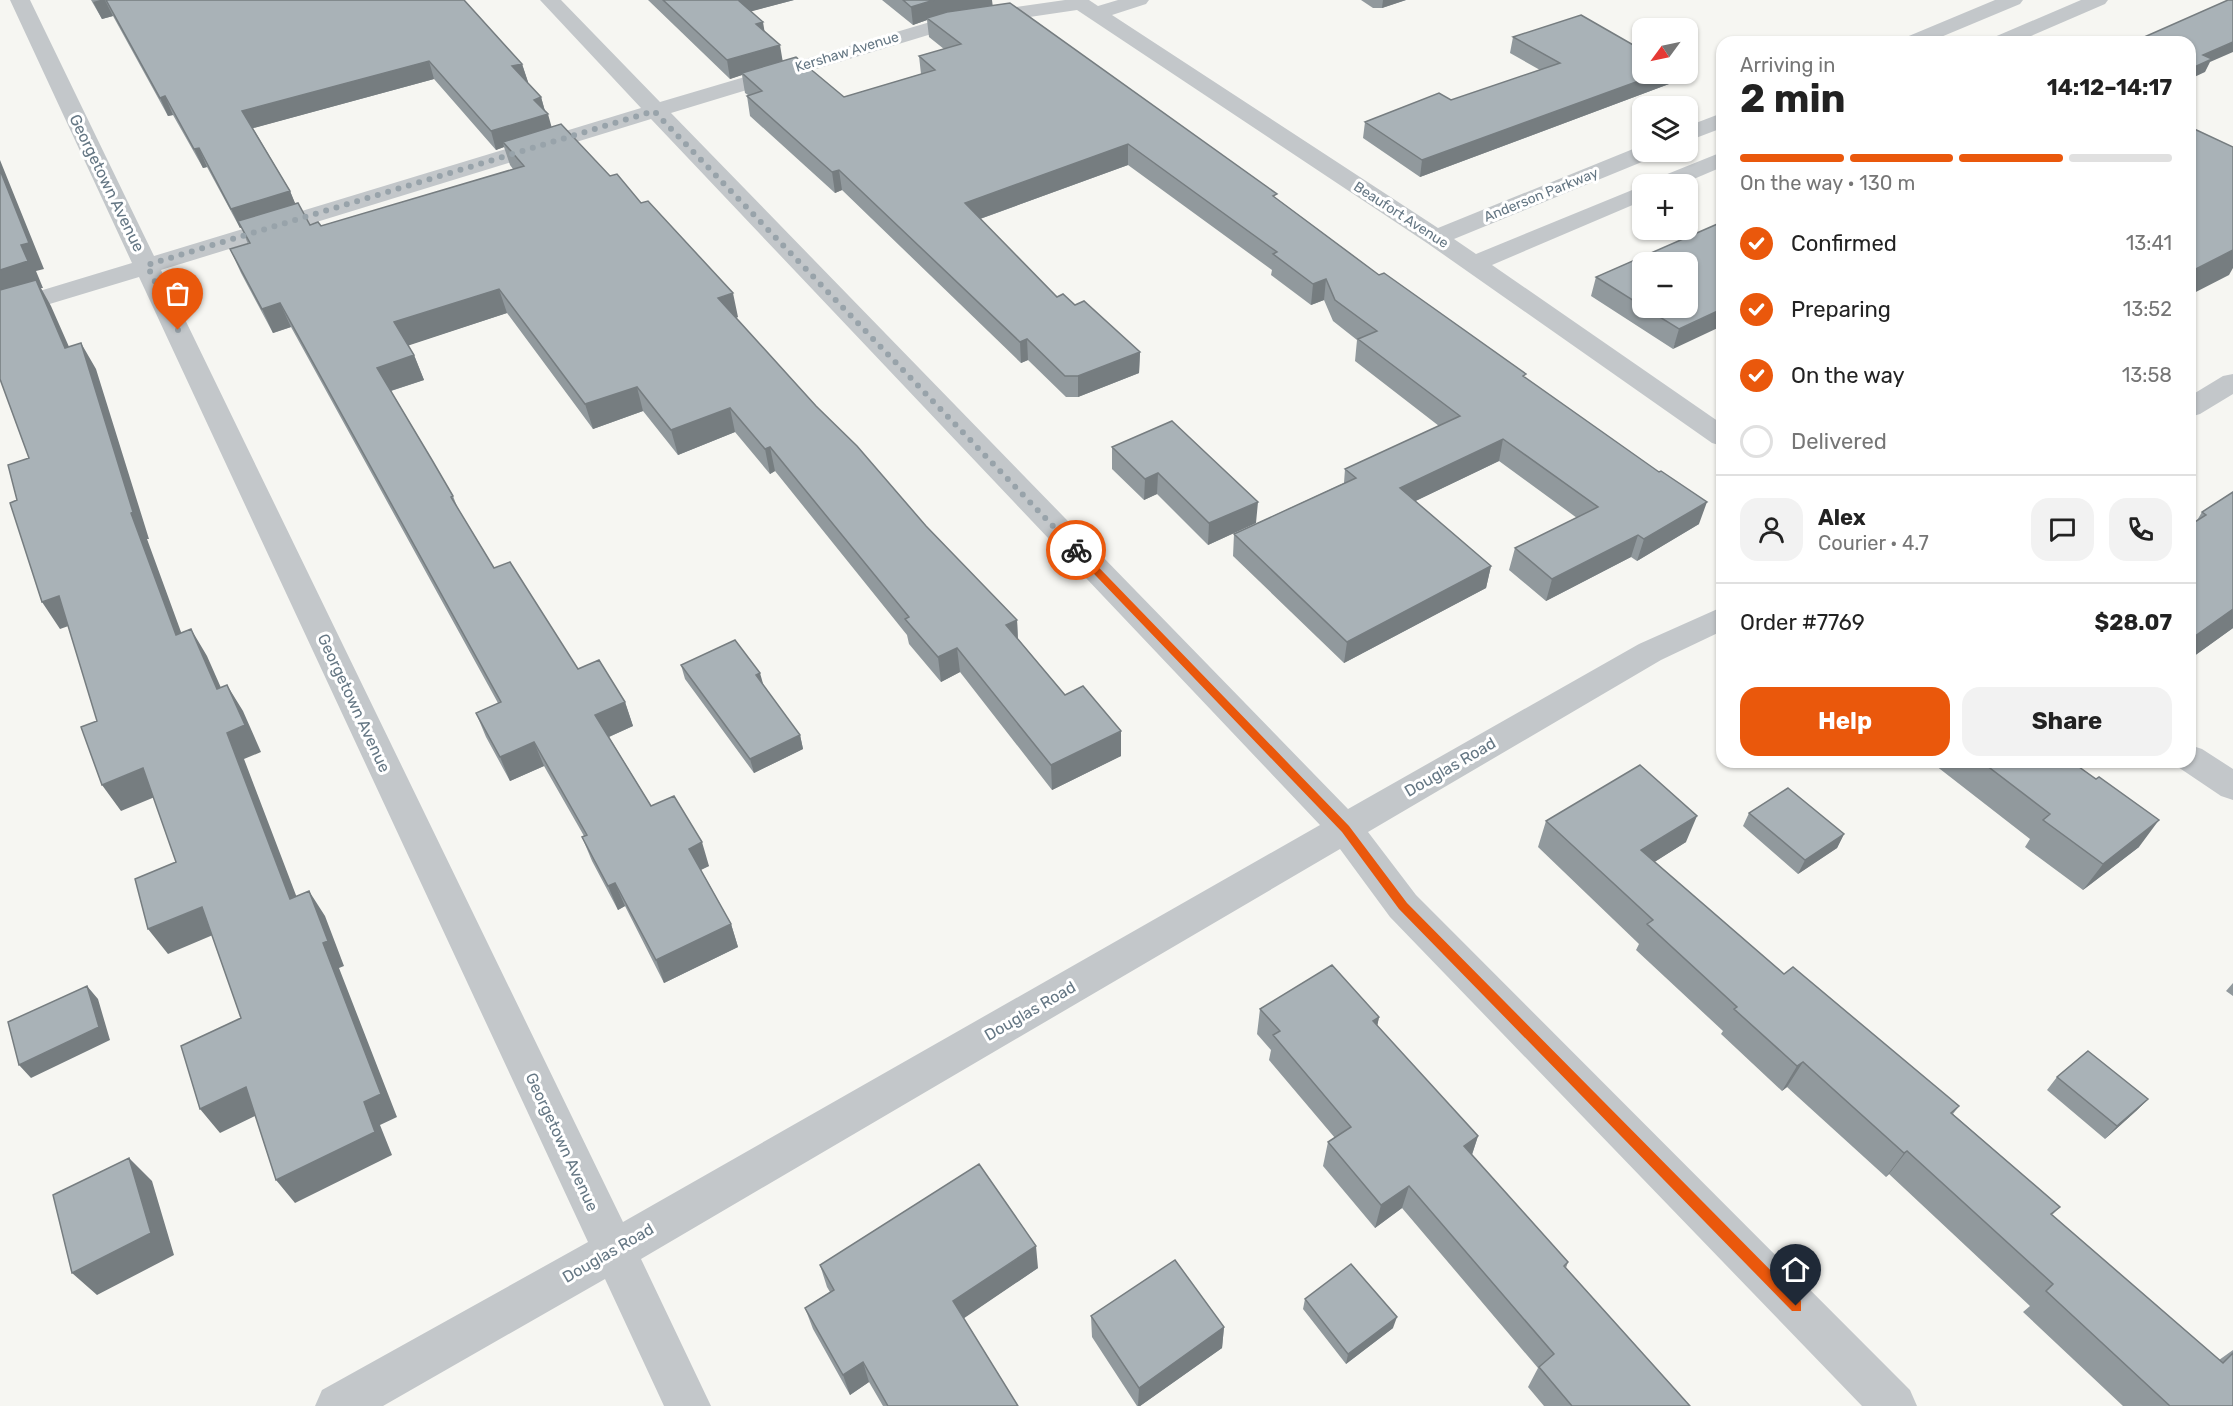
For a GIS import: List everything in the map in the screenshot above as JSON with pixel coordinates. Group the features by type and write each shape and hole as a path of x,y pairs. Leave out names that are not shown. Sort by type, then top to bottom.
{"street":[{"name":"Georgetown Avenue","path":"20,0 688,1406"},
{"path":"550,0 1345,829 1403,906 1894,1406"},
{"name":"Kershaw Avenue","path":"0,310 947,23 1139,0"},
{"path":"1926,36 2013,0"},
{"path":"2013,36 2098,0"},
{"name":"Beaufort Avenue","path":"1083,6 1436,238 1716,433"},
{"path":"1698,130 1716,122"},
{"name":"Anderson Parkway","path":"1436,238 1632,158"},
{"path":"1687,174 1716,162"},
{"path":"1474,264 1632,197"},
{"path":"2196,404 2233,382"},
{"name":"Douglas Road","path":"338,1406 613,1251 1650,652 1716,621"},
{"path":"2196,762 2233,787"}],"building":[{"path":"106,0 464,0 522,64 512,66 541,97 534,100 548,114 491,131 429,61 242,111 290,191 231,209 199,148 194,149 165,96 160,98"},
{"path":"663,0 738,0 763,22 756,24 780,45 727,60"},
{"path":"903,0 934,0 911,7"},
{"path":"2228,0 2233,0 2233,42 2203,55 2212,59 2196,66 2196,36 2147,36"},
{"path":"1010,3 1277,194 1273,196 1379,275 1384,273 1526,374 1523,376 1659,472 1661,471 1707,502 1644,539 1638,535 1552,579 1515,548 1598,507 1503,439 1400,488 1491,566 1347,642 1234,534 1356,478 1345,469 1460,416 1358,339 1377,331 1335,300 1326,279 1313,284 1273,254 1277,252 1128,144 965,203 1057,297 1063,294 1075,305 1084,301 1140,352 1078,376 1065,376 1027,339 1020,342 839,170 832,172 747,96 762,91 742,73 796,57 844,97 935,70 919,56 961,44 927,18 947,12"},
{"path":"1581,15 1632,44 1632,83 1422,160 1365,122 1439,93 1451,100 1560,63 1513,37"},
{"path":"561,124 610,176 617,174 641,203 648,201 733,293 718,298 816,406 857,446 926,526 1017,620 1006,625 1065,695 1083,686 1121,731 1051,765 957,648 938,657 905,619 909,617 770,447 765,449 730,408 671,430 637,387 585,404 499,289 394,322 414,355 377,368 453,496 451,497 494,568 510,562 578,669 599,660 625,702 595,715 651,806 674,796 702,842 689,849 731,924 656,960 615,883 608,886 582,837 587,835 534,742 500,757 476,713 501,702 280,303 262,309 230,249 250,243 238,221 298,203 310,225 318,222 321,226 524,166 503,142"},
{"path":"2196,130 2233,147 2233,250 2196,269"},
{"path":"0,170 29,243 21,245 28,261 0,270"},
{"path":"1716,225 1716,312 1679,329 1661,318 1698,318 1698,252 1653,252 1681,240 1698,240 1698,232"},
{"path":"1632,261 1632,300 1596,277"},
{"path":"36,280 65,348 81,343 133,512 131,513 176,635 191,629 217,689 227,685 245,725 227,733 290,899 309,891 328,941 323,943 381,1094 364,1102 375,1132 276,1180 246,1087 200,1109 181,1046 241,1018 202,907 148,929 135,879 176,862 143,768 102,785 81,727 97,721 59,596 42,602 10,503 17,500 8,465 29,458 0,379 0,290"},
{"path":"1172,421 1258,502 1209,523 1158,473 1145,479 1112,447"},
{"path":"2233,492 2233,609 2196,635 2196,521 2206,515 2202,512"},
{"path":"735,640 760,673 756,675 800,735 750,759 681,665"},
{"path":"1640,765 1697,816 1641,850 1784,974 1793,967 1959,1106 1951,1113 2060,1207 2051,1214 2223,1363 2233,1353 2233,1406 2170,1406 2046,1291 2053,1284 1907,1151 1904,1153 1803,1062 1797,1066 1734,1009 1737,1007 1647,924 1653,920 1546,821"},
{"path":"1990,768 2080,768 2096,779 2099,777 2159,820 2103,864 2043,820 2050,814"},
{"path":"1788,788 1844,834 1805,860 1749,813"},
{"path":"1332,965 1379,1017 1373,1021 1478,1136 1464,1146 1568,1262 1564,1266 1690,1406 1572,1406 1539,1367 1554,1354 1409,1186 1381,1205 1328,1142 1351,1127 1273,1035 1280,1031 1260,1009"},
{"path":"87,986 99,1027 19,1065 8,1022"},
{"path":"2088,1051 2148,1099 2117,1126 2057,1077"},
{"path":"129,1158 151,1233 72,1273 53,1195"},
{"path":"979,1164 1036,1246 953,1301 1018,1406 888,1406 863,1362 843,1375 805,1308 834,1290 820,1265"},
{"path":"1175,1260 1224,1327 1139,1388 1091,1316"},
{"path":"1351,1264 1397,1317 1348,1354 1305,1299"}],"way so far":[{"path":"178,330 147,265 654,111 1076,550"}],"route":[{"path":"1076,550 1345,829 1403,906 1796,1306"}]}
